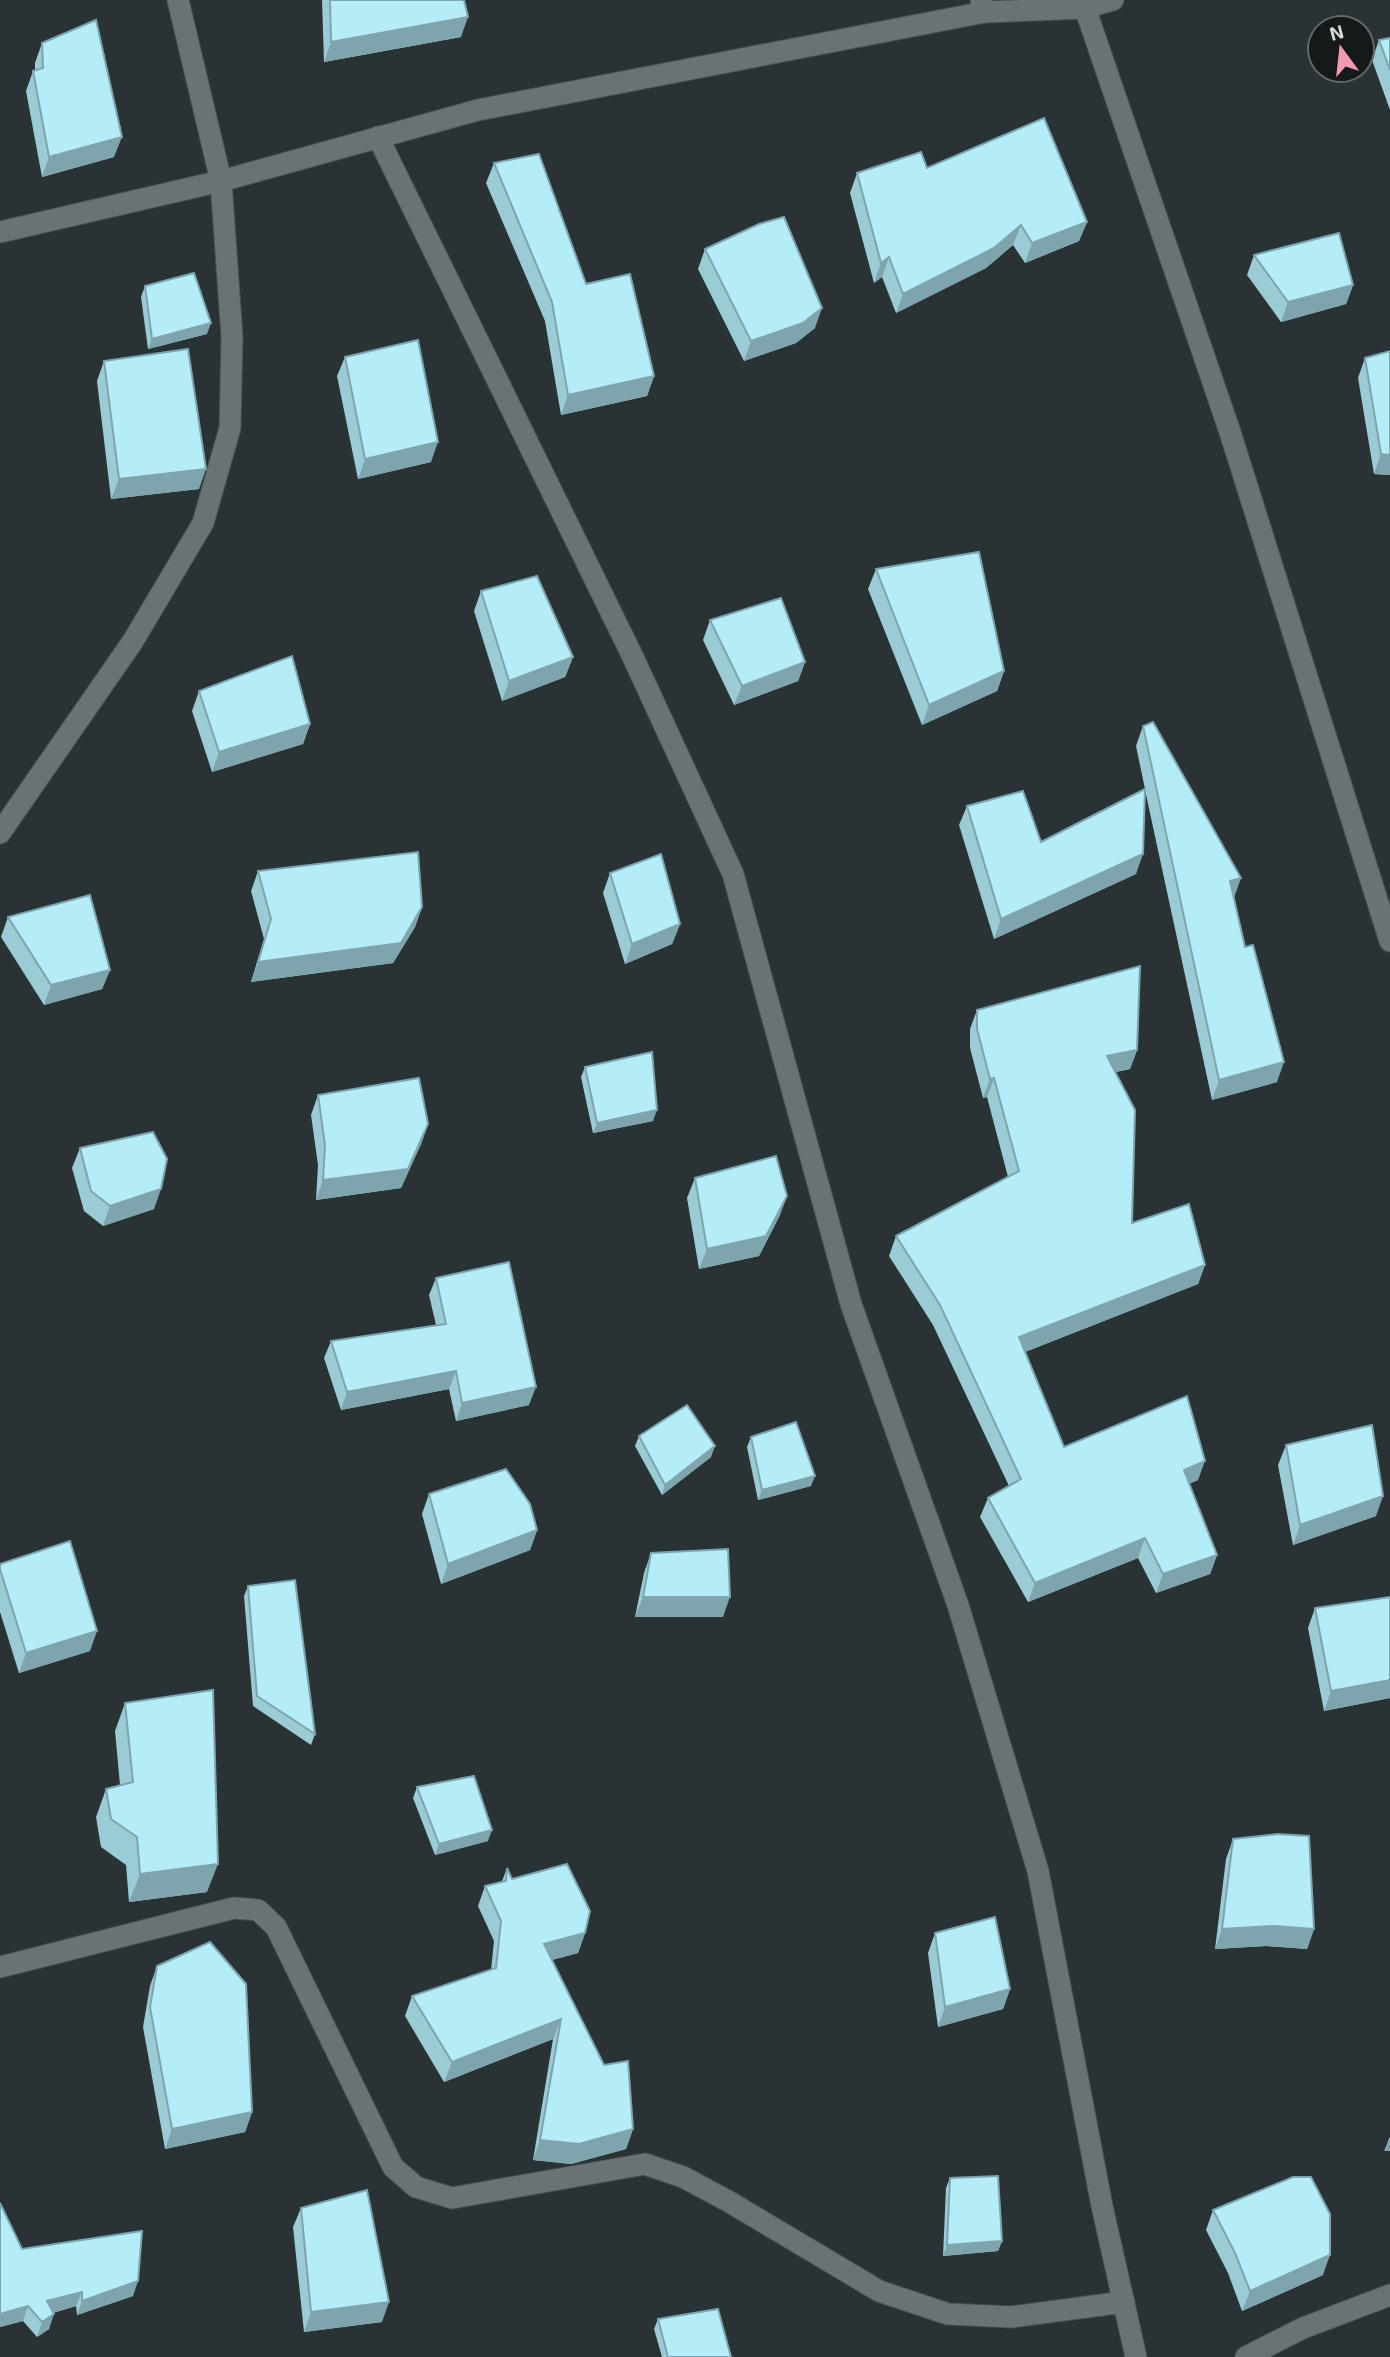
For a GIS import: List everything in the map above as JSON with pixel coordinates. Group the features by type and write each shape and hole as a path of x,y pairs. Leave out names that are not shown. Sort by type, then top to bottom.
{"street":[{"path":"0,834 133,641 203,523 230,428 232,337 221,181 178,0"},
{"path":"0,232 221,181 478,110 983,6 1086,8 1113,0"},
{"path":"1086,8 1230,432 1390,941"},
{"path":"378,138 632,655 733,874 851,1304 958,1605 1038,1871 1102,2206 1136,2357"},
{"path":"0,1967 234,1908 258,1910 276,1927 393,2167 416,2187 452,2198 645,2164 683,2177 728,2201 879,2291 948,2314 1012,2317 1124,2302"},
{"path":"1246,2357 1303,2329 1390,2295"}],"building":[{"path":"330,0 464,0 468,17 331,42"},
{"path":"96,20 122,137 49,157 33,71 43,68 42,43"},
{"path":"1390,38 1390,70 1379,40"},
{"path":"1044,118 1087,222 1032,243 1021,225 994,248 903,294 889,257 881,263 857,173 921,152 927,168"},
{"path":"539,154 586,284 630,274 654,376 568,395 552,302 494,163"},
{"path":"784,217 822,308 803,323 751,341 705,249 759,224"},
{"path":"1339,233 1353,285 1288,302 1254,255"},
{"path":"194,273 211,323 152,339 145,286"},
{"path":"418,340 438,442 365,459 345,357"},
{"path":"188,349 206,469 119,479 104,361"},
{"path":"1390,351 1390,455 1381,454 1365,358"},
{"path":"979,552 1004,671 929,705 876,569"},
{"path":"537,576 573,657 509,681 481,591"},
{"path":"781,598 805,662 742,686 710,620"},
{"path":"292,656 310,724 219,752 199,691"},
{"path":"1153,722 1241,878 1230,881 1245,947 1253,945 1284,1062 1219,1080 1143,726"},
{"path":"1145,789 1143,854 1001,919 967,806 1023,791 1041,842"},
{"path":"418,852 422,907 401,943 258,962 271,919 258,871"},
{"path":"661,854 680,924 632,944 610,873"},
{"path":"90,895 110,970 51,985 8,917"},
{"path":"1140,966 1137,1050 1107,1056 1135,1110 1132,1223 1189,1204 1205,1265 1019,1337 1064,1447 1187,1396 1205,1461 1184,1470 1217,1555 1163,1574 1145,1538 1035,1583 988,1498 1021,1479 940,1305 896,1236 1019,1171 994,1078 990,1079 977,1029 977,1010"},
{"path":"652,1052 657,1110 597,1123 585,1067"},
{"path":"419,1078 428,1124 408,1169 323,1180 325,1145 318,1095"},
{"path":"153,1132 167,1159 161,1189 110,1206 91,1191 80,1148"},
{"path":"776,1156 787,1196 766,1236 707,1249 695,1178"},
{"path":"509,1262 536,1387 462,1403 456,1371 347,1392 331,1341 446,1324 436,1278"},
{"path":"687,1405 715,1446 665,1485 639,1436"},
{"path":"796,1422 815,1476 762,1490 751,1437"},
{"path":"1372,1425 1383,1496 1300,1525 1286,1445"},
{"path":"506,1469 530,1504 537,1530 448,1564 429,1494"},
{"path":"70,1541 97,1631 26,1653 0,1564"},
{"path":"728,1549 730,1597 643,1597 651,1553"},
{"path":"295,1580 315,1734 257,1696 248,1586"},
{"path":"1390,1597 1390,1680 1331,1691 1315,1608"},
{"path":"213,1690 218,1864 140,1874 137,1837 111,1819 106,1789 133,1782 125,1703"},
{"path":"474,1776 492,1830 439,1844 417,1787"},
{"path":"1278,1834 1309,1836 1314,1929 1274,1926 1222,1929 1233,1839"},
{"path":"567,1864 590,1911 585,1933 544,1944 604,2065 628,2061 633,2129 579,2144 540,2140 561,2019 452,2062 412,1996 496,1968 501,1921 485,1886 506,1881 507,1868 512,1879"},
{"path":"995,1917 1010,1989 945,2007 935,1933"},
{"path":"210,1942 246,1984 252,2112 172,2129 150,2007 157,1966"},
{"path":"998,2176 1002,2241 947,2245 950,2178"},
{"path":"1293,2177 1311,2177 1330,2214 1330,2255 1250,2291 1235,2253 1213,2210"},
{"path":"367,2190 389,2302 311,2312 301,2208"},
{"path":"0,2203 22,2249 142,2231 138,2281 82,2301 82,2292 47,2301 54,2314 42,2322 28,2306 0,2314"},
{"path":"718,2309 731,2357 668,2357 658,2319"}]}
